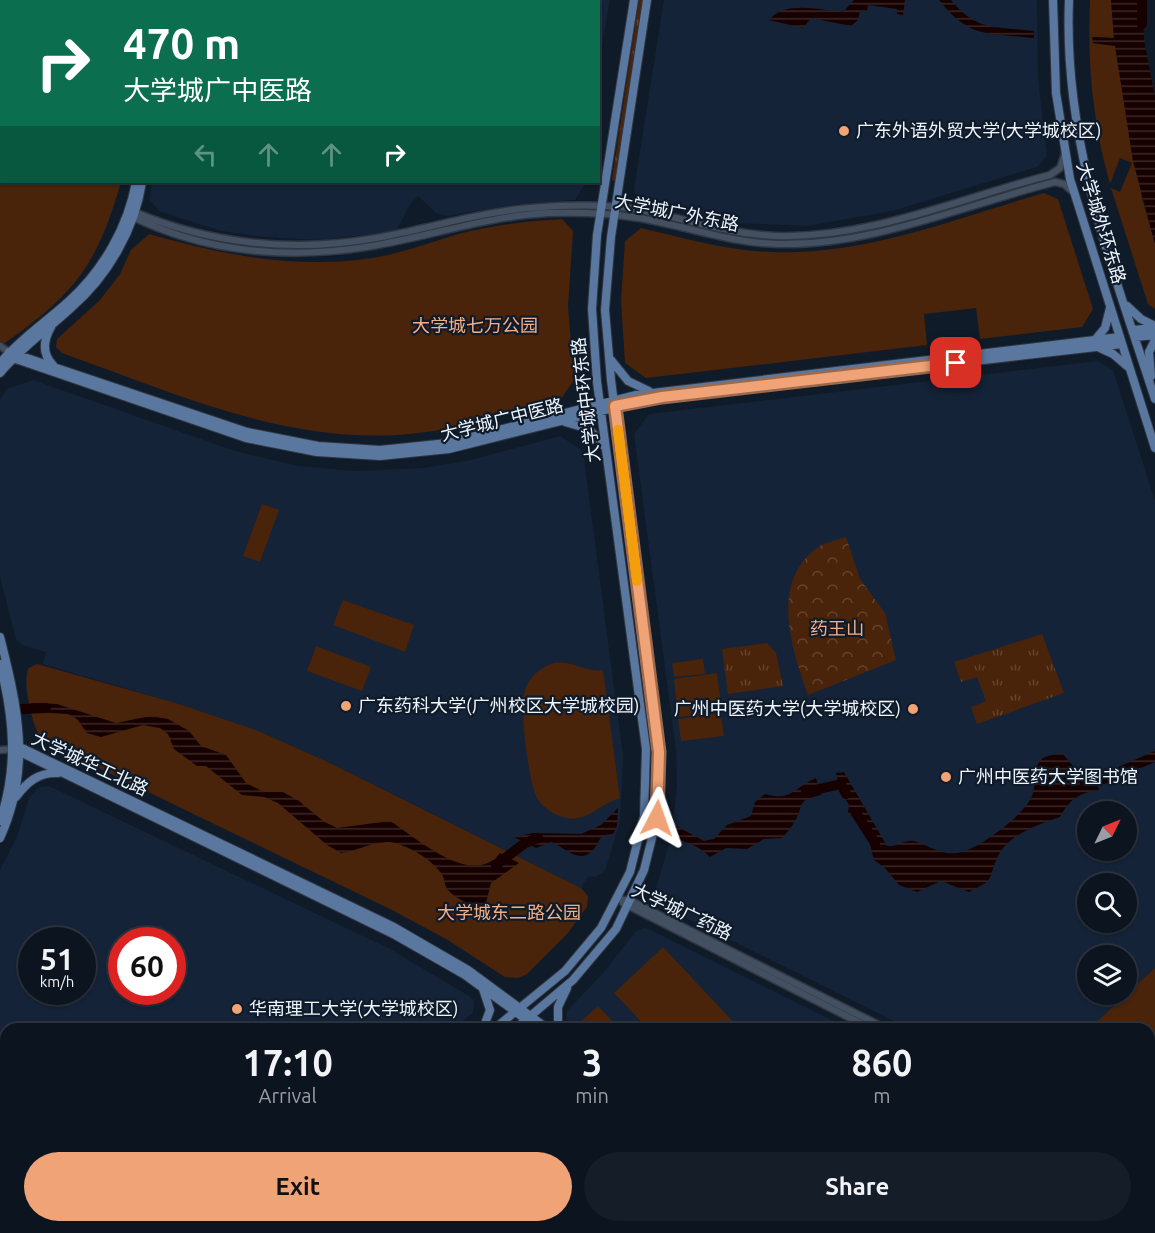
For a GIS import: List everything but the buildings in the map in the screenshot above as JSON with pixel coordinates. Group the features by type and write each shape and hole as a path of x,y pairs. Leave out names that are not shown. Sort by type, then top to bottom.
{"main road":[{"name":"大学城中环东路","path":"502,1023 579,956 601,928 618,899 633,866 642,832 647,766 601,406 592,309 594,262 634,0"},
{"name":"大学城中环东路","path":"523,1023 569,984 595,957 630,904 647,863 656,827 659,752 614,403 605,297 615,211 647,0"},
{"name":"大学城外环东路","path":"1053,0 1055,85 1065,154 1074,193 1155,448"},
{"name":"大学城外环东路","path":"1069,0 1069,70 1076,132 1092,200 1155,399"},
{"path":"0,373 13,354 87,282 108,253 131,214 136,183"},
{"path":"0,363 83,297 100,276 131,214 142,183"},
{"path":"1124,302 1137,316 1155,327"},
{"path":"1110,307 1105,328 1095,344 1113,354 1130,371"},
{"path":"54,322 44,347 46,356 55,366"},
{"path":"1134,333 1155,327"},
{"path":"1134,333 1155,335"},
{"path":"1151,386 1149,352 1155,340"},
{"name":"大学城广中医路","path":"13,354 55,366 235,429 276,439 331,447 380,450 436,445 653,392 1121,341"},
{"name":"大学城广中医路","path":"614,403 1095,344"},
{"name":"大学城广中医路","path":"13,354 233,435 317,452 380,456 437,451 558,422 601,406"},
{"path":"609,356 628,381 653,392"},
{"path":"558,422 574,422 589,429 600,440 607,453"},
{"path":"0,637 16,700 18,750 13,804 0,838"},
{"path":"0,664 18,750 0,821"},
{"name":"大学城华工北路","path":"18,750 381,927 519,1010"},
{"name":"大学城华工北路","path":"18,750 392,926 454,961 538,1023"},
{"path":"13,804 31,780 42,774 62,773"},
{"path":"558,1023 558,1007 569,984"},
{"path":"480,986 490,1006 486,1023"},
{"name":"大学城华工北路","path":"530,1018 534,1023"}],"street":[{"name":"大学城广外东路","path":"131,214 217,238 301,246 361,241 500,211 602,209 746,234 785,236 828,234 896,219 1050,175 1060,168 1065,154"},
{"name":"大学城广外东路","path":"615,211 728,239 759,243 811,244 880,231 1055,182 1064,184 1074,193"},
{"name":"大学城广中医路","path":"0,346 13,354"},
{"path":"0,750 18,750"},
{"name":"大学城广药路","path":"618,899 875,1023"},
{"name":"大学城广药路","path":"630,904 860,1023"}],"shaded area":[{"path":"600,0 610,0 600,57"},
{"name":"广东外语外贸大学(大学城校区)","path":"664,0 1037,0 1038,78 1047,156 1037,167 892,211 807,226 737,223 641,202 636,198 634,189"},
{"path":"854,0 905,0 903,15 897,14 897,9 868,5 867,11 860,10 858,20 851,26 811,18 803,28 769,20 784,10 793,8 843,12"},
{"path":"939,0 951,0 970,18 988,26 1034,31 1034,38 992,34 971,28 960,22"},
{"path":"1111,0 1142,0 1144,40 1155,97 1155,244 1133,161 1115,46 1093,43 1092,37 1114,38"},
{"path":"152,183 585,183 575,200 512,205 447,216 436,213 418,196 411,203 396,231 321,240 265,237 221,231 159,211 150,200"},
{"name":"广州中医药大学(大学城校区)","path":"1098,361 1113,370 1155,501 1155,1023 898,1023 662,906 656,889 671,836 677,787 676,750 634,434 649,414"},
{"path":"33,380 235,451 298,466 356,471 424,468 471,460 560,436 583,451 623,756 620,821 605,871 595,877 588,876 581,888 328,762 256,730 176,703 43,664 46,652 22,645 16,639 0,577 0,400 7,389"},
{"path":"31,703 57,704 116,723 150,716 168,719 189,731 201,746 226,755 246,783 264,792 283,792 299,801 323,821 337,828 390,821 429,848 460,863 475,866 488,863 500,853 519,863 491,883 485,907 470,904 460,900 448,890 437,868 418,853 404,846 384,842 341,853 327,845 278,803 264,797 242,795 206,766 197,766 174,749 168,734 160,728 143,725 101,737 87,733 77,719 68,714 34,712"},
{"path":"1155,751 1155,762 1134,771 1114,785 1109,771"},
{"path":"1061,753 1085,778 1094,775 1099,790 1081,795 1071,801 1060,817 1024,831 1008,843 997,858 987,882 969,892 941,881 917,892 899,885 885,868 874,860 864,827 848,813 849,805 840,791 836,773 844,772 887,846 913,841 943,852 957,853 966,851 986,840 1017,815 1032,796 1040,761 1048,756"},
{"path":"816,778 821,795 804,801 794,823 782,838 764,839 747,849 726,848 710,857 689,843 664,836 667,821 704,841 714,839 727,825 751,816 755,802 765,794 786,795"},
{"name":"华南理工大学(大学城校区)","path":"49,786 390,949 469,996 474,1001 473,1013 460,1023 0,1023 0,870 17,837 29,798 39,787"},
{"path":"618,808 617,826 613,834 603,835 587,855 576,855 551,842 536,848 514,837 533,833 581,834 601,825"},
{"path":"645,928 838,1023 568,1023 567,1011 604,972 636,931"}],"green space":[{"path":"639,0 644,0 616,181 612,180"},
{"path":"1090,0 1111,0 1114,38 1093,37 1093,43 1115,46 1142,198 1155,244 1155,309 1148,304 1111,188 1120,192 1132,163 1120,158 1110,184 1099,139 1092,93 1089,47"},
{"path":"0,183 121,183 102,236 80,276 48,310 2,345 0,344"},
{"path":"1044,193 1058,199 1093,309 1082,327 980,339 976,308 924,314 927,345 646,378 625,363 621,301 625,241 641,228 739,249 807,252 876,242"},
{"name":"大学城七万公园","path":"562,219 573,231 568,307 574,380 561,399 486,420 410,434 364,435 319,432 232,413 62,353 56,347 57,339 100,300 120,274 131,250 149,234 237,255 297,262 327,262 388,255 487,228"},
{"path":"262,504 279,510 260,562 243,556"},
{"name":"药王山","path":"846,537 860,579 885,613 896,660 808,695 791,637 788,616 789,596 794,577 804,560 820,546"},
{"path":"343,600 414,625 405,652 333,625"},
{"path":"1042,634 1064,693 977,724 971,707 986,701 977,677 961,682 954,662"},
{"path":"767,643 776,653 783,686 728,694 722,649"},
{"path":"316,646 371,667 362,691 307,671"},
{"path":"703,659 705,674 674,677 672,663"},
{"path":"554,663 567,663 591,670 603,670 620,799 582,817 563,817 546,808 537,798 530,776 523,698 525,689 536,673"},
{"name":"大学城东二路公园","path":"37,664 176,703 256,730 328,762 581,888 588,896 587,907 567,934 527,974 518,978 505,977 446,939 392,910 43,741 35,727 26,683 29,668"},
{"path":"717,673 722,712 678,717 674,679"},
{"path":"721,713 724,736 681,741 678,719"},
{"path":"663,947 734,1023 642,1023 614,993"},
{"path":"1155,968 1155,1023 1095,1023 1115,1005 1137,1005 1137,985"},
{"path":"598,1006 614,1023 579,1023"}],"waterway":[{"path":"1142,0 1142,24"},
{"path":"22,709 46,708"},
{"path":"1085,785 1124,772"},
{"path":"806,792 841,784 846,794"},
{"path":"856,813 875,843"},
{"path":"496,865 525,843 538,838"}],"slow traffic":[{"path":"618,430 637,581"}],"place":[{"name":"广东外语外贸大学(大学城校区)","path":"844,131"},
{"name":"广东药科大学(广州校区大学城校园)","path":"346,706"},
{"name":"广州中医药大学(大学城校区)","path":"913,709"},
{"name":"广州中医药大学图书馆","path":"946,777"},
{"name":"华南理工大学(大学城校区)","path":"237,1009"}],"route":[{"path":"657,818 659,752 615,406 637,400 956,363"}]}
